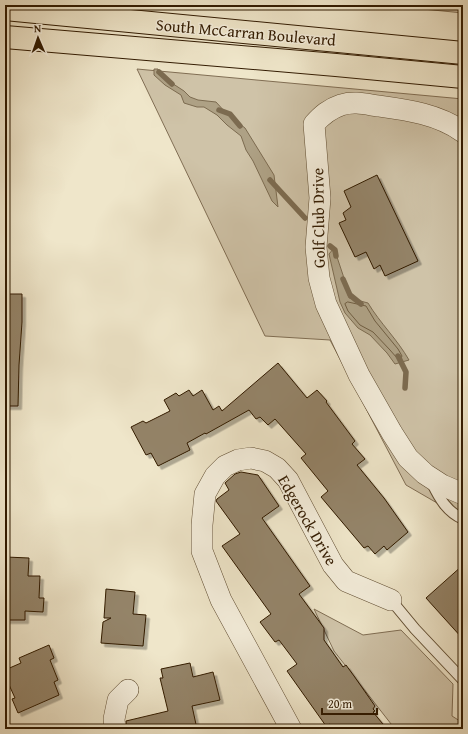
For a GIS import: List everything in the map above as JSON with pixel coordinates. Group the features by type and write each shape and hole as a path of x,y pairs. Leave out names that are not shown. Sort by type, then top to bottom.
{"main road":[{"name":"South McCarran Boulevard","path":"5,9 463,53"},
{"name":"South McCarran Boulevard","path":"5,37 463,77"}],"street":[{"name":"Golf Club Drive","path":"463,132 456,127 419,112 360,102 342,105 325,112 314,124 320,198 316,247 319,278 326,304 359,375 408,458 442,485 463,494"},
{"name":"Edgerock Drive","path":"291,729 221,600 202,551 204,494 216,476 225,466 238,460 251,458 265,461 277,468 288,480 333,565 346,581 391,600"},
{"path":"115,729 114,719 118,700 128,690"}],"lane":[{"path":"429,476 440,500 455,516 463,519"},
{"path":"391,600 415,629 463,680"}],"shaded area":[{"path":"383,5 463,5 463,13"},
{"path":"137,69 463,99 463,518 406,485 330,340 265,336"},
{"path":"314,609 363,635 401,630 453,684 452,716 463,723 463,729 395,729 334,651"}],"water":[{"path":"154,69 158,69 158,74 184,91 190,97 198,100 216,102 227,114 245,128 274,175 278,207 272,201 253,161 246,150 241,136 217,115 204,107 197,107 184,103 181,95 165,85 154,75"},
{"path":"334,248 349,298 368,303 409,360 395,364 370,335 358,328 345,313 340,302 329,254"}],"building":[{"path":"377,175 418,261 385,276 380,265 374,269 366,252 355,257 339,223 346,220 343,213 351,207 344,191"},
{"path":"5,294 22,294 18,406 5,406"},
{"path":"278,363 307,398 317,390 327,401 326,402 355,441 352,444 365,459 357,465 384,498 408,532 387,550 384,546 375,554 368,546 364,548 321,497 328,491 301,458 306,454 275,419 268,425 260,417 256,419 249,410 187,443 190,450 158,466 151,453 146,455 131,427 143,421 146,423 170,411 164,400 176,393 179,396 189,390 193,396 202,390 213,410 219,406 222,411"},
{"path":"241,472 258,475 279,506 262,518 310,586 299,594 324,628 324,640 343,667 346,665 354,676 375,706 373,709 375,711 373,712 387,729 334,729 330,724 326,726 287,671 297,664 279,640 275,642 260,622 271,614 222,546 240,534 216,501 229,490 225,483 235,474"},
{"path":"6,557 29,558 28,576 40,576 39,598 44,598 43,612 25,611 25,620 5,620"},
{"path":"463,565 463,639 426,598"},
{"path":"106,589 135,592 133,614 146,615 143,646 101,643 103,622 111,618 104,618"},
{"path":"49,645 54,658 50,660 58,680 54,682 59,695 18,713 12,699 15,698 5,676 5,670 21,663 19,658"},
{"path":"190,663 193,677 213,672 220,700 192,706 197,729 127,729 126,721 168,711 160,678 163,678 161,669"}],"waterway":[{"path":"159,72 172,84"},
{"path":"219,110 230,114 240,126"},
{"path":"270,180 305,218"},
{"path":"330,246 335,250 336,256"},
{"path":"343,279 350,295 361,304"},
{"path":"398,356 406,372 405,388"}]}
